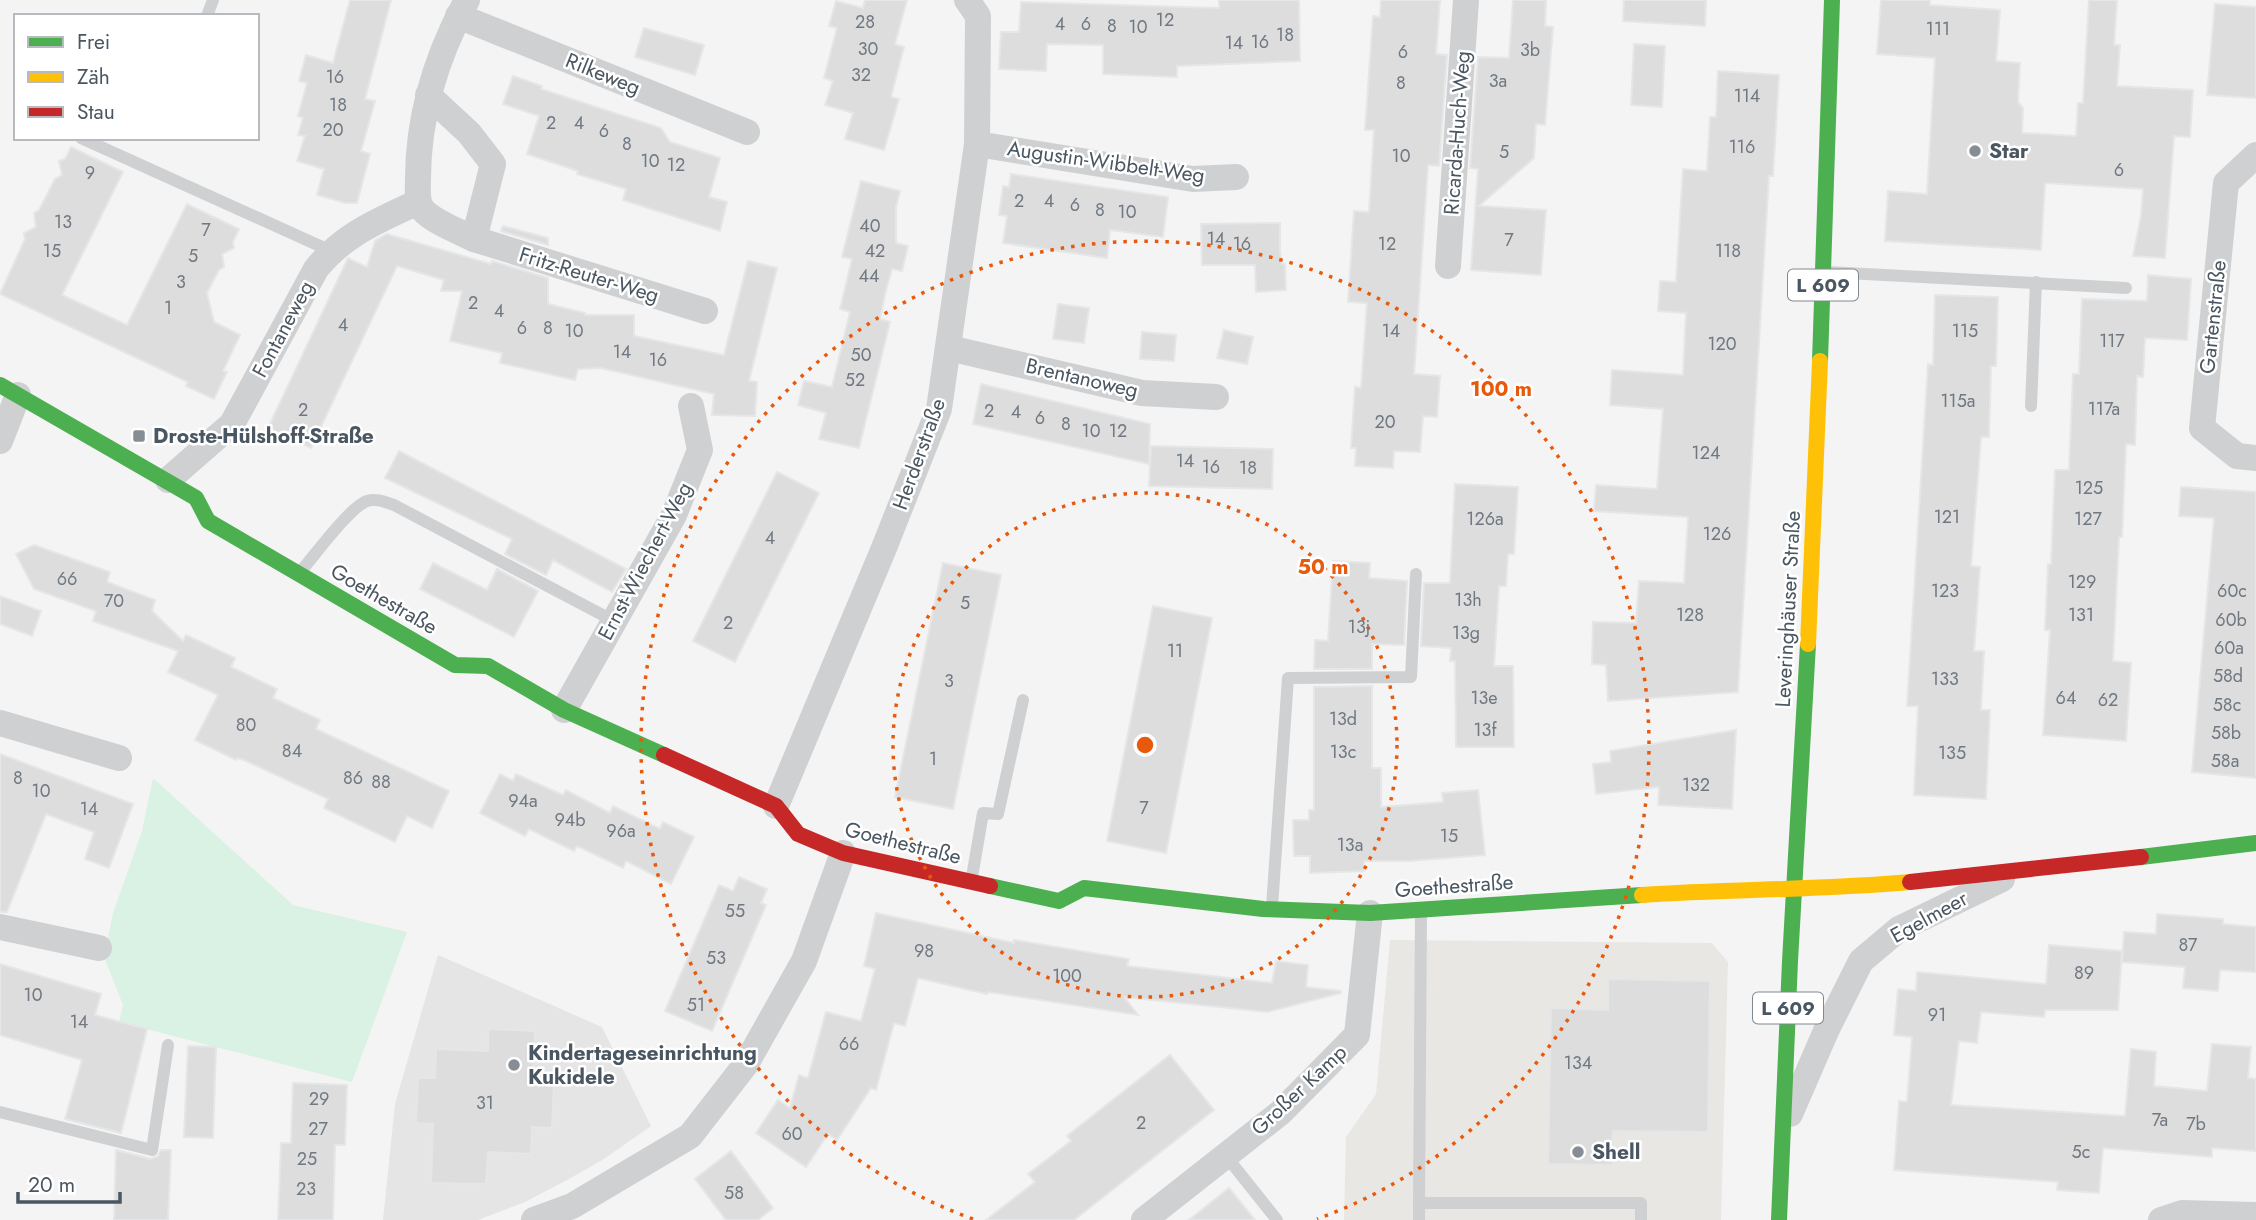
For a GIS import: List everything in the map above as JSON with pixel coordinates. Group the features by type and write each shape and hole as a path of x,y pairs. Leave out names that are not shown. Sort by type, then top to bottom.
{"street":[{"name":"Herderstraße","path":"776,806 939,409 977,144 978,16 967,0"},
{"name":"Ricarda-Huch-Weg","path":"1448,266 1466,0"},
{"name":"Leveringhäuser Straße","path":"1779,1220 1814,531 1832,0"},
{"path":"418,202 418,156 428,95 463,8"},
{"name":"Rilkeweg","path":"463,8 747,132"},
{"path":"428,95 469,134 493,164 474,239"},
{"name":"Augustin-Wibbelt-Weg","path":"977,144 1193,179 1236,177"},
{"name":"Gartenstraße","path":"2256,155 2225,183 2202,428 2237,456 2256,458"},
{"name":"Fritz-Reuter-Weg","path":"418,202 424,211 474,239 705,311"},
{"name":"Fontaneweg","path":"168,480 232,424 316,269 331,251 363,228 418,202"},
{"name":"Brentanoweg","path":"949,348 1142,393 1216,397"},
{"path":"0,441 9,390"},
{"name":"Goethestraße","path":"9,390 196,498 208,521 455,665 488,666 564,710 776,806 798,834 843,853 1059,901 1084,888 1272,911 1328,914 1794,887"},
{"name":"Ernst-Wiechert-Weg","path":"564,710 674,515 700,450 691,406"},
{"path":"0,723 120,758"},
{"name":"Egelmeer","path":"1794,887 1863,886 2016,872 2256,843"},
{"path":"534,1220 572,1206 690,1136 746,1065 804,961 843,853"},
{"name":"Egelmeer","path":"1784,1128 1826,1031 1861,961 1899,929 2016,872"},
{"name":"Großer Kamp","path":"1144,1220 1280,1113 1357,1035 1370,913"},
{"path":"0,927 99,948"},
{"path":"2161,1220 2182,1213 2256,1215"}],"lane":[{"path":"84,140 331,251"},
{"path":"1824,272 2126,288"},
{"path":"2031,406 2036,282"},
{"path":"298,573 354,510 367,501 379,499 614,621"},
{"path":"1272,911 1287,678 1411,677 1416,574"},
{"path":"971,881 983,813 998,814 1023,700"},
{"path":"1419,1220 1421,909"},
{"path":"0,1112 152,1150 168,1045"},
{"path":"1226,1156 1277,1220"},
{"path":"1419,1203 1641,1203 1641,1220"}],"shaded area":[{"path":"1390,940 1712,943 1728,962 1721,1220 1344,1220 1346,1137 1376,1094"},
{"name":"Kindertageseinrichtung Kukidele","path":"438,955 602,1027 651,1126 604,1159 569,1179 525,1202 478,1220 383,1220 395,1104"}],"green space":[{"path":"153,778 293,905 407,932 352,1082 119,1022 123,1005 104,957 113,913 142,831"}],"building":[{"path":"350,0 391,0 365,99 375,101 361,151 370,154 357,203 346,203 317,195 324,169 297,161 305,136 298,135 303,118 298,116 307,83 299,81 306,55 333,63"},
{"path":"865,0 907,0 895,44 904,47 891,97 899,99 884,150 845,139 853,113 825,105 833,81 824,78 837,28 829,26 836,1 863,8"},
{"path":"1219,0 1299,0 1300,61 1177,66 1177,77 1103,74 1103,45 1047,44 1046,71 999,69 1001,32 1019,32 1021,2 1219,8"},
{"path":"1381,0 1440,0 1436,54 1447,55 1439,166 1428,165 1414,374 1440,376 1437,417 1423,416 1420,452 1394,451 1393,468 1355,466 1356,448 1351,448 1355,387 1361,388 1367,303 1348,302 1354,211 1369,212 1374,130 1365,130 1373,16 1380,17"},
{"path":"1513,0 1546,0 1545,26 1553,27 1545,125 1536,124 1534,158 1479,206 1546,210 1541,275 1471,270 1478,169 1470,168 1478,57 1509,58"},
{"path":"1624,0 1706,0 1705,26 1623,21"},
{"path":"1881,0 1930,0 1930,5 2000,10 1996,61 2020,63 2018,102 2023,108 2022,133 2076,136 2078,103 2083,103 2089,0 2117,0 2114,45 2120,45 2117,86 2193,90 2190,137 2174,136 2165,258 2133,256 2143,189 2045,183 2041,250 1885,241 1888,191 1927,194 1935,58 1877,54"},
{"path":"2215,4 2256,7 2256,98 2207,95"},
{"path":"644,28 704,45 695,75 635,57"},
{"path":"1634,44 1665,46 1662,107 1631,105"},
{"path":"1718,71 1779,75 1773,176 1769,176 1738,692 1608,701 1606,665 1592,664 1593,622 1636,623 1639,581 1684,583 1688,517 1594,511 1596,485 1657,489 1663,409 1610,405 1612,370 1683,375 1686,313 1658,311 1660,281 1676,282 1683,169 1707,171 1710,117 1716,117"},
{"path":"513,76 542,86 541,89 661,128 670,142 720,158 709,197 727,202 720,231 623,200 626,189 577,174 578,171 527,154 539,116 503,104"},
{"path":"71,147 123,172 62,295 127,325 187,204 239,229 233,242 234,248 222,254 224,267 219,270 207,293 214,322 240,335 223,371 227,372 214,399 186,386 188,382 0,294 25,239 24,233 36,227 34,213 39,210 55,179 62,175 59,161 65,159"},
{"path":"1011,174 1168,197 1163,237 1110,230 1107,258 1003,243 1007,216 999,215 1003,186 1009,187"},
{"path":"861,181 900,191 896,207 896,243 908,246 902,271 892,269 885,294 880,319 890,322 859,448 819,439 826,413 798,405 804,381 832,387 850,312 840,309 852,259 842,257"},
{"path":"1280,223 1280,252 1282,264 1285,264 1286,290 1256,292 1255,265 1202,265 1201,224"},
{"path":"503,226 548,238 548,245 501,231"},
{"path":"387,234 548,278 548,304 585,315 634,315 634,336 724,355 748,261 777,268 749,381 757,382 755,416 712,415 714,394 601,368 578,369 575,380 500,363 502,353 450,341 462,291 441,291 444,280 397,266 311,448 268,428 348,258 367,267 375,241"},
{"path":"2148,275 2191,279 2187,340 2145,338 2143,377 2137,376 2135,445 2126,444 2113,661 2131,663 2126,741 2043,735 2050,630 2045,630 2055,470 2069,470 2073,374 2079,374 2082,299 2147,301"},
{"path":"1935,295 1998,297 1996,366 1991,366 1989,437 1981,437 1971,566 1980,567 1974,651 1984,651 1981,710 1990,710 1986,799 1914,795 1918,706 1907,706 1928,364 1933,365"},
{"path":"1058,304 1089,308 1084,343 1053,339"},
{"path":"1224,330 1253,337 1247,364 1217,358"},
{"path":"1142,332 1176,335 1174,361 1140,359"},
{"path":"981,384 1150,424 1149,464 973,424"},
{"path":"1151,446 1273,449 1272,489 1149,486"},
{"path":"399,451 626,569 612,592 553,560 546,575 505,554 512,539 385,478"},
{"path":"777,472 819,493 735,662 693,641"},
{"path":"1455,484 1518,487 1514,554 1508,554 1506,586 1499,586 1494,666 1513,666 1514,747 1456,747 1455,661 1450,661 1451,648 1421,646 1424,583 1450,583"},
{"path":"2181,487 2256,492 2256,778 2192,772 2214,518 2179,516"},
{"path":"34,545 110,572 107,582 155,600 152,611 183,641 186,635 235,658 231,667 277,689 273,698 320,720 316,729 449,791 432,828 407,816 395,842 324,808 328,799 195,740 218,695 168,672 178,651 93,621 96,611 34,589 16,554"},
{"path":"1333,561 1370,563 1369,578 1407,581 1404,645 1372,644 1372,669 1314,669 1315,640 1328,641"},
{"path":"433,563 487,590 497,569 538,591 514,637 420,589"},
{"path":"943,563 1001,575 953,809 895,797"},
{"path":"0,596 41,611 32,636 0,624"},
{"path":"1153,606 1212,618 1166,853 1107,841"},
{"path":"1372,686 1372,768 1381,768 1381,807 1443,802 1442,793 1478,790 1485,855 1409,861 1364,861 1364,871 1310,873 1310,856 1294,856 1293,820 1309,820 1309,810 1314,810 1314,687"},
{"path":"1736,730 1732,809 1658,805 1659,787 1596,794 1593,764 1611,762 1610,751"},
{"path":"0,754 133,804 109,868 85,859 94,832 46,814 7,912 0,912"},
{"path":"500,774 513,781 516,774 563,795 566,790 610,813 613,806 660,829 663,822 694,837 671,884 626,861 623,868 577,846 574,851 529,829 525,836 480,813"},
{"path":"739,877 767,889 761,903 766,905 712,1031 665,1011 719,885 733,891"},
{"path":"876,913 1014,943 1014,940 1129,959 1127,966 1272,983 1276,961 1308,965 1306,987 1341,993 1267,1012 1124,997 1138,1015 988,992 987,994 918,978 905,1026 894,1023 876,1090 871,1088 837,1140 828,1134 806,1167 756,1133 778,1100 790,1108 799,1075 808,1078 826,1012 861,1021 875,969 864,966"},
{"path":"2157,914 2223,919 2223,924 2256,927 2256,972 2220,970 2218,991 2183,988 2185,967 2122,962 2124,932 2156,934"},
{"path":"2049,945 2122,951 2118,1010 2045,1010 2044,1017 1981,1012 1977,1043 1959,1041 1951,1105 2125,1116 2131,1049 2156,1052 2154,1086 2207,1091 2212,1044 2251,1047 2248,1078 2256,1079 2256,1151 2212,1148 2212,1157 2103,1148 2099,1193 2057,1190 2058,1182 1894,1170 1899,1101 1907,1102 1912,1037 1894,1035 1898,989 1916,991 1917,972 2046,984"},
{"path":"0,964 101,994 95,1015 147,1029 121,1133 65,1119 82,1060 0,1035"},
{"path":"1608,979 1710,981 1708,1132 1613,1131 1612,1165 1548,1164 1551,1008 1608,1010"},
{"path":"488,1029 535,1031 533,1081 554,1082 552,1128 532,1127 531,1154 488,1152 486,1184 431,1183 433,1124 416,1123 418,1078 435,1078 436,1049 488,1051"},
{"path":"188,1046 216,1047 213,1138 184,1137"},
{"path":"1170,1055 1214,1110 1074,1220 986,1220 1035,1182 1028,1174 1071,1141 1067,1136"},
{"path":"293,1083 347,1085 345,1145 335,1145 333,1220 278,1220 281,1143 291,1143"},
{"path":"116,1150 151,1159 158,1156 161,1150 171,1150 168,1220 114,1220"},
{"path":"731,1151 773,1208 758,1220 726,1220 695,1179"},
{"path":"1229,1188 1255,1220 1189,1220"}],"traffic: fast":[{"path":"1820,361 1832,0"},
{"path":"0,385 196,498 208,521 455,665 488,666 564,710 664,755"},
{"path":"1779,1220 1808,644"},
{"path":"2141,857 2256,843"},
{"path":"990,886 1059,901 1084,888 1263,909 1370,913 1642,895"}],"traffic: slow":[{"path":"1808,644 1820,361"},
{"path":"1642,895 1910,882"}],"traffic: jam":[{"path":"664,755 776,806 798,834 843,853 990,886"},
{"path":"1910,882 2141,857"}],"place":[{"name":"Star","path":"1975,151"},
{"name":"Droste-Hülshoff-Straße","path":"139,436"},
{"name":"Kindertageseinrichtung Kukidele","path":"514,1065"},
{"name":"Shell","path":"1578,1152"}]}
